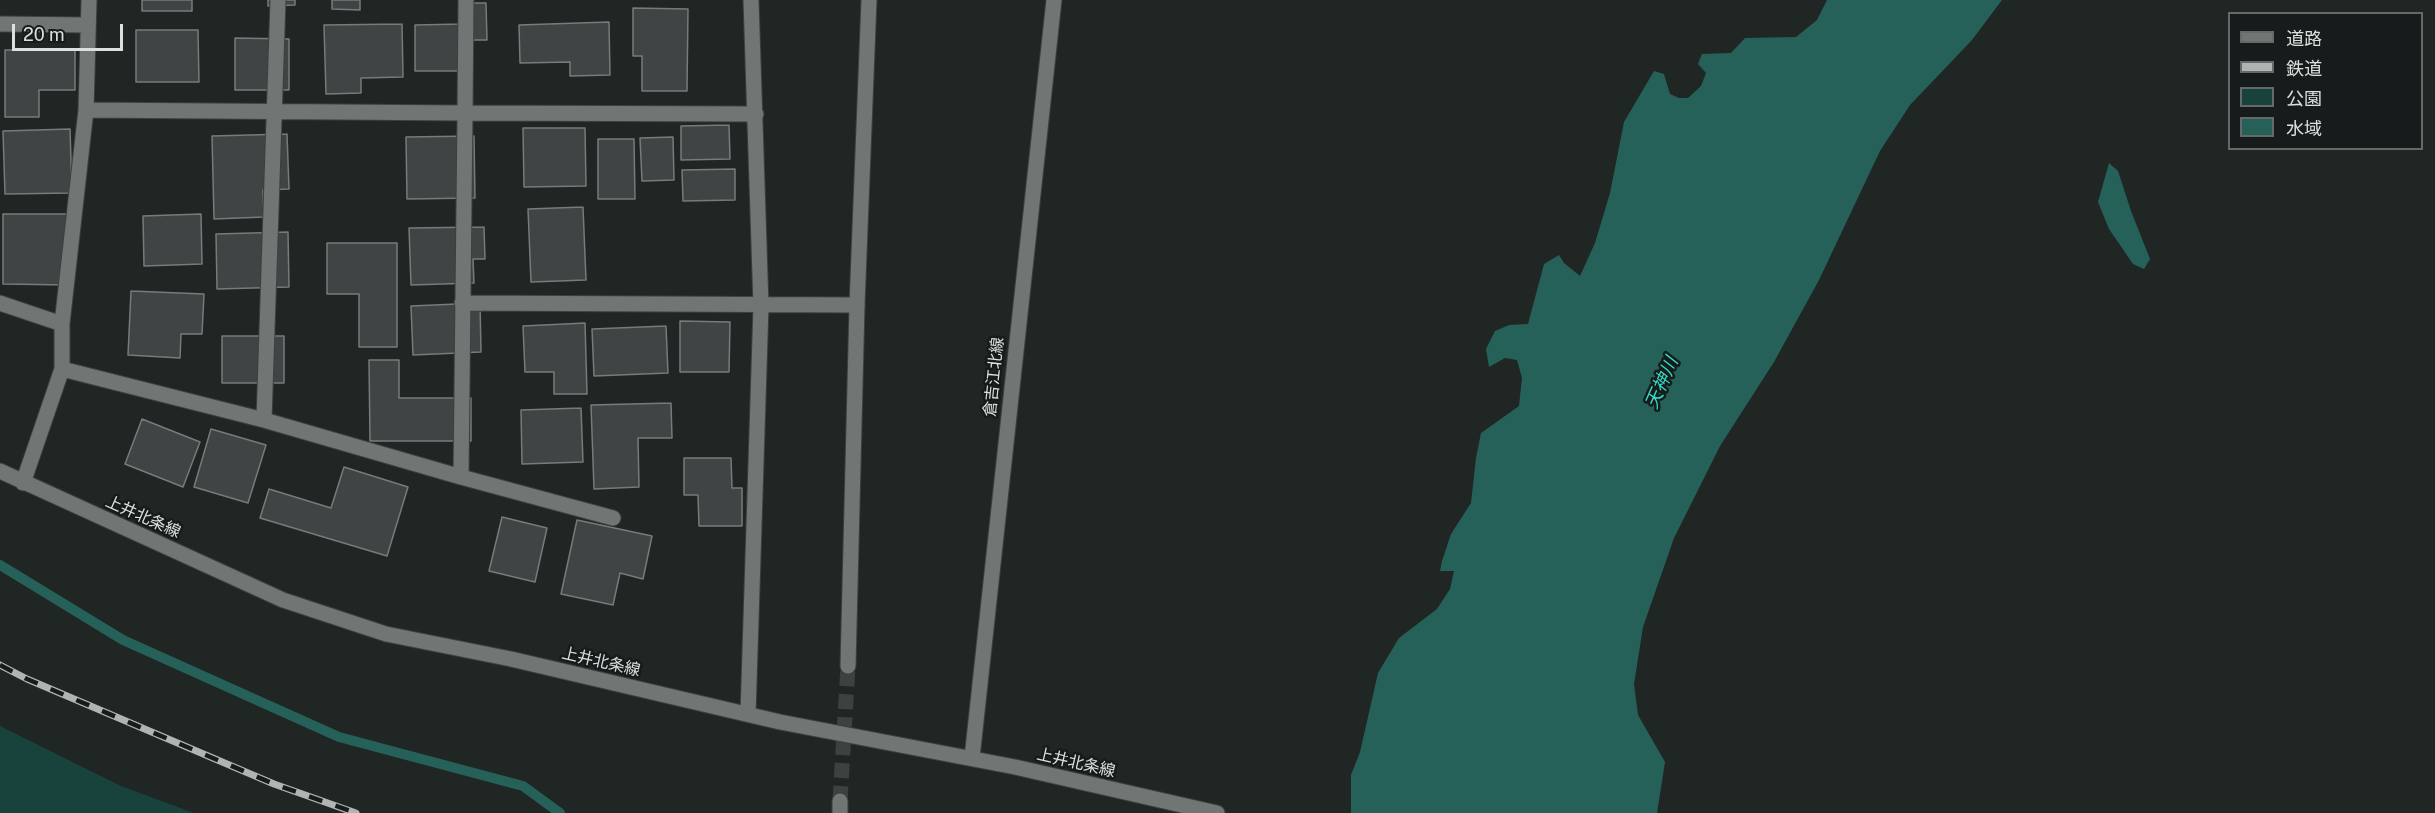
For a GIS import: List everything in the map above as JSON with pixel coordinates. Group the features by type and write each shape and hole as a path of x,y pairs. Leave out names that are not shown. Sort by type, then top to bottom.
{"street":[{"path":"23,483 62,369 62,324 86,110 89,0"},
{"path":"264,420 278,0"},
{"path":"460,477 466,0"},
{"path":"748,714 761,306 751,0"},
{"path":"848,666 857,305 869,0"},
{"name":"倉吉江北線","path":"972,758 1054,0"},
{"path":"0,24 88,26"},
{"path":"86,110 756,114"},
{"path":"0,303 62,324"},
{"path":"462,303 857,305"},
{"path":"62,369 264,420 612,518"},
{"name":"上井北条線","path":"0,471 283,600 386,634 511,659 748,714 1015,767 1217,813"}],"green space":[{"path":"0,726 121,786 194,813 0,813"}],"water":[{"name":"天神川","path":"1827,0 2002,0 1972,40 1910,105 1880,151 1819,280 1774,362 1720,446 1674,538 1643,627 1634,684 1638,715 1665,762 1657,813 1351,813 1351,775 1360,752 1378,673 1399,638 1437,609 1450,589 1454,571 1440,571 1451,534 1471,503 1481,433 1519,406 1522,378 1517,360 1505,358 1489,367 1486,349 1495,331 1509,325 1528,324 1544,264 1559,255 1564,263 1580,276 1595,243 1610,193 1624,122 1654,71 1664,74 1670,94 1679,98 1688,98 1701,86 1706,73 1698,64 1702,54 1731,53 1745,38 1796,37 1817,20"},
{"path":"2109,163 2118,171 2150,259 2144,269 2133,264 2109,229 2098,202"}],"building":[{"path":"142,0 192,0 192,11 142,11"},
{"path":"268,0 295,0 295,5 268,6"},
{"path":"332,0 360,0 360,10 332,9"},
{"path":"461,3 486,3 487,40 466,40 466,71 415,71 415,25 462,24"},
{"path":"633,8 688,9 687,91 642,91 642,56 633,56"},
{"path":"609,22 610,75 570,76 570,62 520,63 519,25"},
{"path":"402,24 403,77 361,78 361,93 326,94 324,25"},
{"path":"136,30 198,30 199,82 136,82"},
{"path":"235,38 289,39 289,90 235,90"},
{"path":"5,50 75,50 75,90 39,90 39,117 5,117"},
{"path":"729,125 730,159 681,160 681,126"},
{"path":"523,128 585,128 586,186 524,187"},
{"path":"70,129 72,193 5,194 3,131"},
{"path":"287,134 289,189 263,190 264,217 214,219 212,136"},
{"path":"474,136 475,198 407,199 406,137"},
{"path":"673,137 674,180 642,181 640,138"},
{"path":"598,139 634,139 635,199 598,199"},
{"path":"735,169 735,200 683,201 682,170"},
{"path":"583,207 586,280 531,282 528,209"},
{"path":"3,214 69,214 69,285 3,284"},
{"path":"201,214 202,264 144,266 143,216"},
{"path":"484,227 485,259 473,259 474,283 411,285 409,228"},
{"path":"288,232 289,287 217,289 216,234"},
{"path":"327,243 397,243 397,347 359,347 359,294 327,294"},
{"path":"131,291 204,294 202,334 181,334 180,358 128,355"},
{"path":"480,303 481,352 413,355 411,306"},
{"path":"680,321 730,322 729,372 680,372"},
{"path":"585,323 587,394 554,394 554,372 525,372 523,326"},
{"path":"666,326 668,373 594,376 592,329"},
{"path":"222,336 284,336 284,383 222,383"},
{"path":"369,360 399,360 399,398 471,398 471,441 370,441"},
{"path":"671,403 672,438 638,438 639,487 594,489 591,405"},
{"path":"581,408 583,462 522,464 521,410"},
{"path":"142,419 200,442 183,487 125,464"},
{"path":"211,429 266,445 248,503 194,487"},
{"path":"684,458 731,458 732,488 742,488 742,526 699,526 698,495 684,495"},
{"path":"344,467 408,487 387,556 260,518 269,489 331,508"},
{"path":"502,517 547,528 535,582 489,571"},
{"path":"577,520 652,536 643,579 620,573 613,605 561,594"}],"waterway":[{"path":"0,565 123,640 339,737 523,786 560,813"}],"tunnel":[{"path":"840,801 848,666"}],"railway":[{"path":"0,665 27,679 274,784 356,813"}]}
